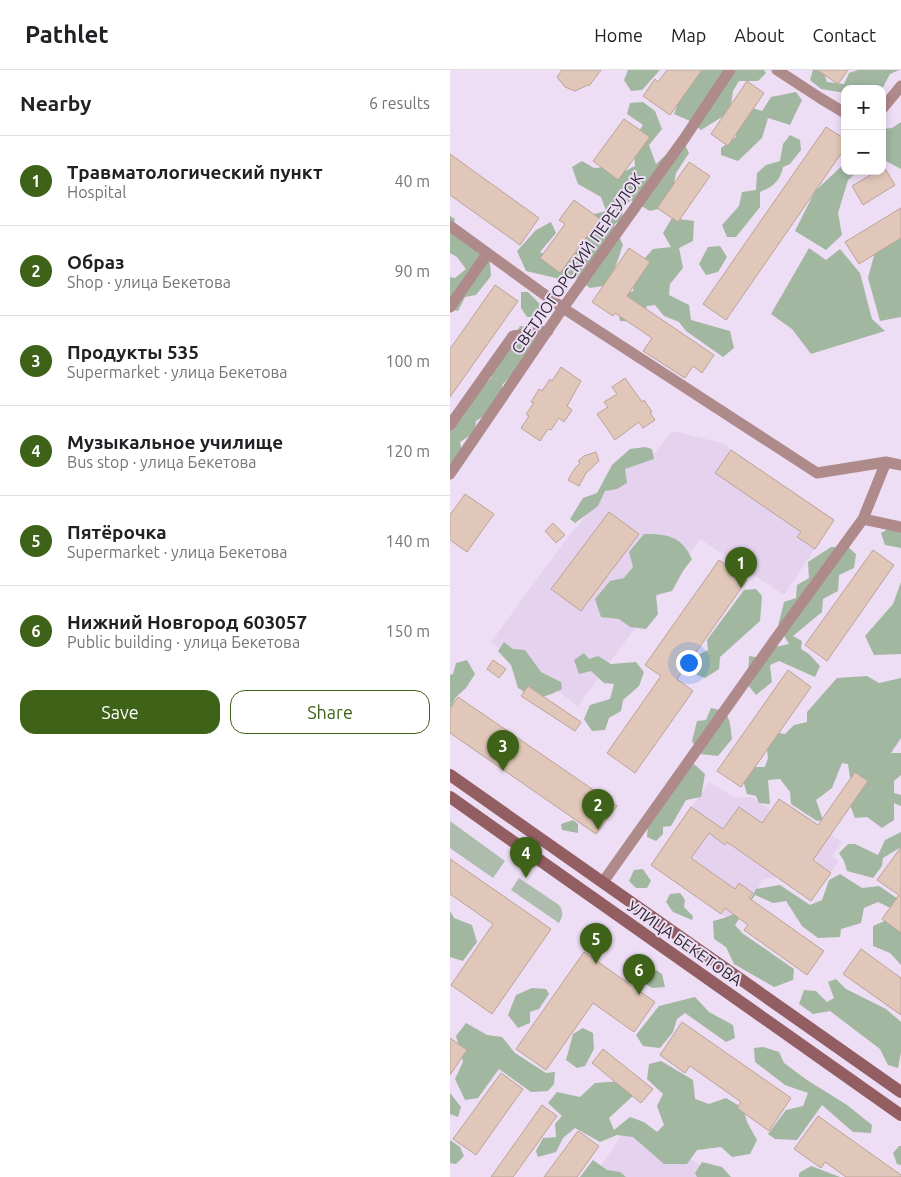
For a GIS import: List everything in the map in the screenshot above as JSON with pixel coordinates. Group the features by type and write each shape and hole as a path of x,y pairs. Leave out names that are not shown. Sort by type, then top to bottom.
{"main road":[{"name":"УЛИЦА БЕКЕТОВА","path":"450,774 901,1092"},
{"name":"УЛИЦА БЕКЕТОВА","path":"450,797 901,1115"}],"street":[{"name":"СВЕТЛОГОРСКИЙ ПЕРЕУЛОК","path":"450,474 563,308 678,147 730,70"},
{"path":"778,70 841,111"},
{"path":"886,104 901,86"},
{"path":"450,226 563,308 817,473 886,462 901,465"},
{"path":"450,308 487,254"},
{"path":"450,425 512,336 548,331"},
{"path":"603,882 863,519 886,462"},
{"path":"863,519 901,527"}],"shaded area":[{"path":"672,431 722,443 834,520 784,595 700,539 578,706 491,642 562,545 628,464 648,461"},
{"path":"709,782 736,798 752,797 779,816 788,804 842,842 832,856 839,861 811,901 778,878 764,879 734,923 651,865"},
{"path":"633,1119 717,1177 593,1177"}],"green space":[{"path":"628,70 660,70 642,90 631,91 624,80"},
{"path":"693,70 764,70 766,73 758,81 739,81 733,91 730,112 701,130 690,121 674,114 688,74"},
{"path":"813,70 823,70 827,82 844,84 849,73 858,70 899,70 890,74 884,85 841,85 841,92 821,89 810,80"},
{"path":"796,92 802,100 790,125 768,118 762,138 738,161 721,155 721,148 736,137 735,121 746,106 762,111 771,97"},
{"path":"643,102 655,111 662,129 649,145 656,164 669,152 685,145 689,153 676,173 670,206 650,211 631,200 623,207 622,218 614,225 623,245 609,285 590,288 572,275 560,279 526,271 517,251 536,230 551,222 556,233 540,252 555,259 582,217 606,211 601,197 578,184 572,167 582,161 594,168 609,167 617,175 635,166 633,140 643,125 627,114 630,103"},
{"path":"901,122 901,169 886,161 886,129 892,128"},
{"path":"790,135 800,140 801,150 790,164 783,167 775,183 760,192 760,207 736,237 727,237 722,225 739,206 742,192 756,190 757,173 766,165 780,161 783,144"},
{"path":"841,167 841,175 854,175 848,180 838,213 842,235 826,250 795,231 815,191"},
{"path":"450,216 455,219 451,231 489,252 491,276 476,295 465,297 458,311 450,309 450,277 455,278 466,269 457,257 450,253"},
{"path":"672,218 694,221 693,241 679,248 683,268 670,284 669,295 689,305 691,320 730,331 734,348 723,357 686,331 679,322 664,316 655,305 647,306 640,322 620,321 616,298 633,291 636,268 653,249 671,247 663,233"},
{"path":"901,232 901,317 880,321 868,278 876,248"},
{"path":"720,246 727,257 718,272 706,275 699,264 708,247"},
{"path":"809,248 826,260 840,249 860,273 872,319 885,331 811,354 792,329 771,314"},
{"path":"521,292 528,292 543,307 542,317 527,317 521,308"},
{"path":"520,326 536,329 544,343 502,385 504,403 476,421 475,432 460,442 462,452 450,464 450,415 463,417 470,398 491,378 495,357 507,354"},
{"path":"645,447 652,449 654,459 625,469 627,483 617,489 605,491 598,506 575,523 570,519 583,498 597,493 612,465 630,449"},
{"path":"901,522 901,548 885,545 881,533"},
{"path":"644,534 673,538 683,545 692,559 672,591 656,595 658,614 646,629 630,627 619,619 601,617 595,599 610,581 624,578 633,567 629,552"},
{"path":"831,547 848,547 856,554 854,568 839,575 838,591 823,599 822,612 793,636 802,641 801,649 809,654 820,666 815,677 779,661 770,665 772,682 756,695 748,685 749,656 767,659 775,647 789,644 778,626 784,602 796,598 797,585 809,578 808,562"},
{"path":"901,582 901,654 874,655 865,636 893,604"},
{"path":"756,589 762,596 760,621 720,657 719,669 705,678 697,675 696,656 708,650 707,640 744,590"},
{"path":"504,642 513,649 525,650 541,672 561,682 562,689 540,697 530,695 518,688 511,665 498,651"},
{"path":"584,653 589,659 598,656 611,664 636,662 644,672 639,686 623,700 621,711 609,718 605,730 592,731 584,719 590,705 610,699 614,684 604,683 591,671 579,674 574,660"},
{"path":"467,660 475,674 466,688 456,697 450,709 450,675 453,674 456,663"},
{"path":"867,676 879,683 901,678 901,738 891,753 901,753 901,775 894,781 894,793 901,795 901,806 894,803 894,820 882,828 867,817 855,818 845,792 851,784 848,764 842,763 832,788 816,800 823,820 817,821 791,804 790,792 780,779 768,780 770,804 759,803 756,796 747,794 742,777 751,767 765,767 768,758 766,743 773,732 785,734 794,725 807,722 807,712 837,678"},
{"path":"711,708 718,709 726,715 731,727 732,739 718,756 700,754 692,741 697,721 706,720"},
{"path":"693,763 705,774 701,797 686,800 671,826 663,827 663,834 656,841 647,837 648,824 657,816 660,798"},
{"path":"573,820 578,824 578,833 562,830 561,824"},
{"path":"450,821 505,861 493,878 450,848"},
{"path":"901,832 901,847 883,858 882,866 873,878 847,871 839,853 848,844 855,844 878,855 885,840"},
{"path":"643,869 651,881 647,888 636,888 629,881 634,870"},
{"path":"840,874 862,888 879,886 901,901 901,913 878,902 864,908 861,923 841,929 840,937 818,938 802,926 786,901 773,903 755,895 735,925 742,933 794,969 793,980 774,987 734,964 726,947 714,939 713,921 728,917 739,911 748,902 756,889 780,885 810,905 822,900 829,880"},
{"path":"519,878 559,905 562,914 559,923 511,890"},
{"path":"680,893 685,900 684,907 693,916 692,920 673,912 666,902 670,894"},
{"path":"450,911 454,918 472,925 477,942 463,961 450,957"},
{"path":"887,920 901,926 901,965 890,953 873,946 873,926"},
{"path":"640,960 662,974 665,987 652,988 626,972 628,961"},
{"path":"836,979 846,989 886,1009 901,1022 901,1052 898,1068 888,1065 880,1049 830,1011 813,1014 799,1004 804,990 816,991 827,1002 834,998 828,982"},
{"path":"532,988 546,989 549,994 539,1009 530,1012 530,1023 518,1028 508,1015 516,995"},
{"path":"695,997 709,1012 733,1025 735,1038 726,1042 685,1013 677,1019 673,1032 660,1048 643,1046 636,1035 659,1006"},
{"path":"466,1023 487,1035 502,1037 515,1053 546,1073 555,1072 554,1084 548,1091 531,1092 499,1069 478,1098 465,1100 455,1079 463,1062 456,1036"},
{"path":"583,1028 593,1033 594,1049 585,1066 577,1068 566,1060 573,1034"},
{"path":"763,1047 779,1052 784,1063 847,1105 872,1125 871,1133 853,1132 822,1105 797,1140 775,1139 768,1134 786,1110 803,1106 808,1093 785,1085 755,1062 754,1048"},
{"path":"661,1061 693,1080 695,1099 709,1104 726,1098 743,1108 747,1122 757,1140 750,1154 732,1157 721,1147 697,1150 687,1164 664,1164 633,1137 617,1135 600,1142 575,1128 563,1138 556,1152 538,1157 536,1151 543,1138 556,1137 555,1124 562,1116 548,1103 557,1092 580,1097 595,1083 621,1081 635,1094 609,1118 614,1130 630,1117 644,1122 657,1132 664,1125 657,1106 663,1094 647,1079 649,1064"},
{"path":"450,1093 461,1107 458,1117 450,1114"},
{"path":"450,1140 460,1147 464,1156 456,1164 450,1163"},
{"path":"901,1146 901,1165 897,1164 893,1153"},
{"path":"593,1160 607,1170 620,1172 626,1177 580,1177"},
{"path":"702,1162 722,1167 731,1177 697,1177 695,1173"},
{"path":"811,1166 840,1177 799,1177 799,1173"}],"building":[{"path":"562,70 601,70 589,86 575,91 565,87 557,77"},
{"path":"667,70 702,70 670,115 643,96 655,79 658,82"},
{"path":"817,70 848,70 838,84"},
{"path":"747,81 764,93 728,146 711,134"},
{"path":"624,119 650,137 618,180 593,161"},
{"path":"826,127 841,136 841,154 726,320 703,304"},
{"path":"450,154 539,218 520,245 450,195"},
{"path":"689,162 710,176 678,222 657,208"},
{"path":"886,170 895,185 863,205 852,186 870,175 886,175"},
{"path":"574,200 600,219 560,273 540,258 565,224 559,220"},
{"path":"901,208 901,238 859,264 845,242"},
{"path":"629,248 650,262 627,296 714,355 702,373 693,366 685,378 643,351 652,338 615,313 613,316 592,302"},
{"path":"495,285 518,301 450,397 450,349"},
{"path":"561,367 581,381 567,406 572,410 564,422 559,418 540,441 521,428 529,416 526,414 534,403 531,402 539,389 542,391 550,379 552,381"},
{"path":"625,378 642,402 644,400 655,420 643,428 639,422 615,440 597,414 608,407 604,402 617,394 612,387"},
{"path":"731,450 834,520 815,549 797,537 801,532 715,473"},
{"path":"596,452 599,461 586,473 579,486 568,480 580,463 578,461 584,456"},
{"path":"465,494 494,514 467,552 450,540 450,515"},
{"path":"609,512 639,534 581,611 551,589"},
{"path":"553,523 565,535 556,543 545,531"},
{"path":"873,550 894,565 827,661 805,645"},
{"path":"719,560 747,580 677,679 693,691 635,773 607,753 661,676 645,665"},
{"path":"493,660 506,669 499,678 487,669"},
{"path":"788,670 811,687 741,787 717,771"},
{"path":"528,686 581,722 575,731 521,696"},
{"path":"458,697 617,806 596,834 450,733 450,709"},
{"path":"855,772 868,781 813,860 831,873 811,901 727,842 725,845 709,833 691,858 735,889 739,883 753,893 749,898 824,951 807,975 744,930 748,925 725,908 721,914 651,865 691,807 723,829 739,807 762,823 779,799 818,825"},
{"path":"901,847 901,933 882,919 899,895 877,880"},
{"path":"450,859 551,929 492,1014 451,985 493,924 450,894"},
{"path":"861,949 901,978 901,1015 843,974"},
{"path":"584,952 655,1002 634,1032 593,1003 546,1070 516,1049"},
{"path":"682,1022 791,1098 769,1131 737,1108 741,1102 690,1066 685,1073 660,1055"},
{"path":"450,1038 467,1050 450,1075"},
{"path":"603,1049 653,1089 641,1103 592,1063"},
{"path":"501,1073 523,1089 476,1155 453,1139"},
{"path":"542,1105 557,1116 513,1177 491,1177"},
{"path":"818,1116 901,1175 901,1177 846,1177 825,1162 821,1168 794,1149"},
{"path":"578,1131 599,1146 577,1177 544,1177"}],"place":[{"name":"Травматологический пункт","path":"741,588"},
{"name":"Продукты 535","path":"503,771"},
{"name":"Образ","path":"598,830"},
{"name":"Музыкальное училище","path":"526,878"},
{"name":"Пятёрочка","path":"596,964"},
{"name":"Нижний Новгород 603057","path":"639,995"}]}
